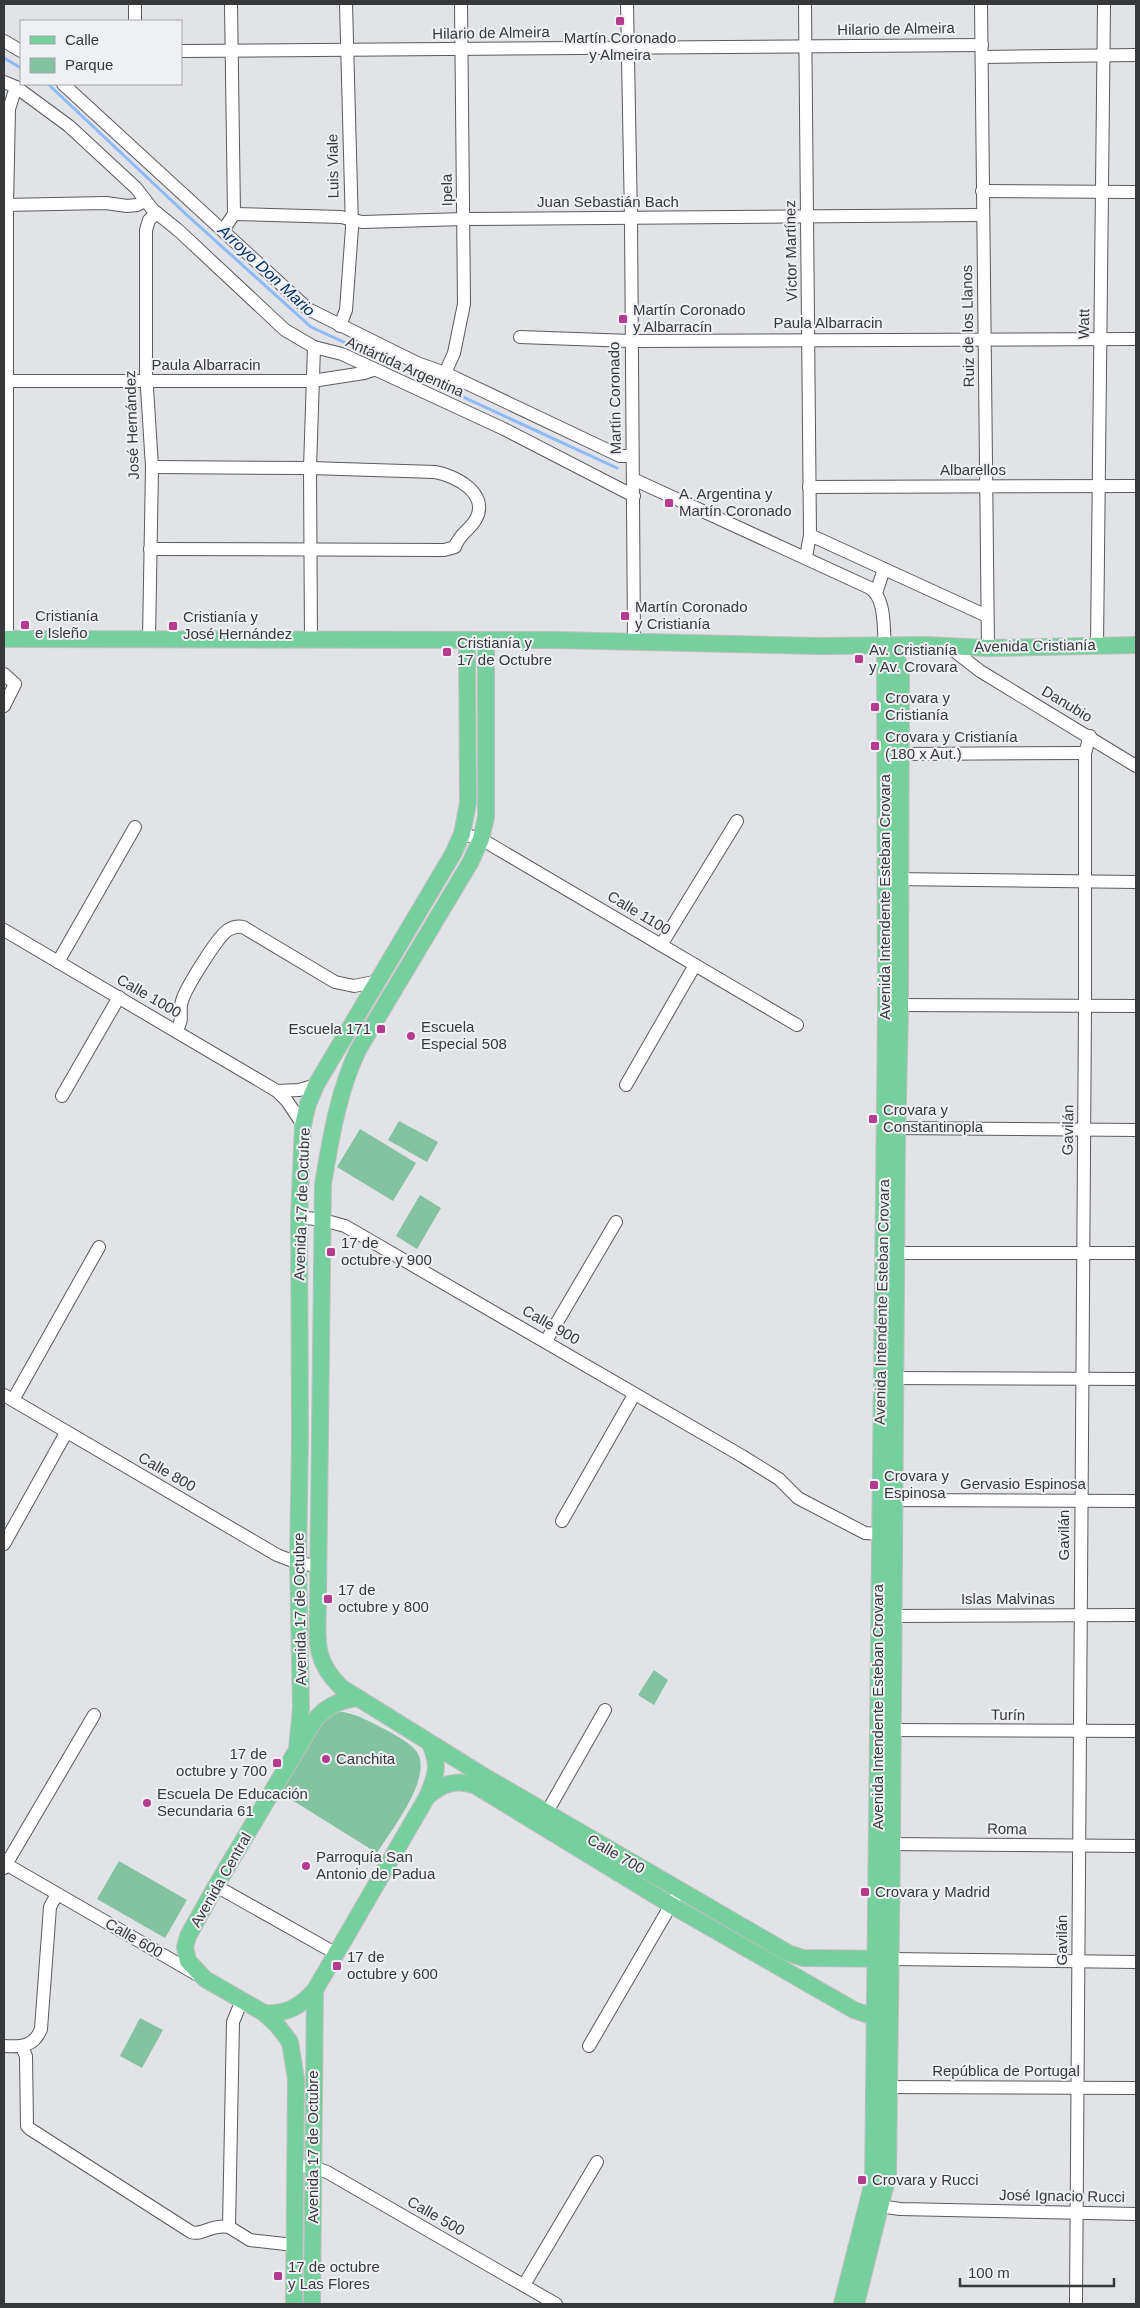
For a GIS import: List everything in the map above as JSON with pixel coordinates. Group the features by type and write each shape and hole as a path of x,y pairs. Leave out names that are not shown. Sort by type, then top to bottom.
{"main road":[{"name":"Avenida Cristianía","path":"6,639 634,642 984,648 1136,645"},
{"name":"Avenida 17 de Octubre","path":"297,1749 301,1708 298,1563 299,1217 303,1125 308,1104 316,1085 453,854 462,834 468,803 467,642"},
{"name":"Avenida 17 de Octubre","path":"357,1698 332,1679 320,1660 318,1652 324,1184 331,1138 350,1067 358,1050 470,863 481,839 487,803 486,642"},
{"name":"Avenida Intendente Esteban Crovara","path":"885,645 894,653 899,661 900,754 893,879"},
{"name":"Avenida Intendente Esteban Crovara","path":"856,2304 874,2206 873,2182 882,2087 890,1128 893,1005 893,879 885,645"},
{"name":"Avenida Intendente Esteban Crovara","path":"886,1616 879,1534 887,1500"},
{"name":"Avenida Central","path":"205,1979 188,1961 185,1947 188,1936 297,1749 320,1714 338,1702 357,1698"},
{"name":"Calle 700","path":"357,1698 543,1819 675,1898 854,2010 882,2017"},
{"path":"264,2012 281,2013 297,2007 315,1990 427,1797 437,1772 435,1754 430,1744"},
{"name":"Calle 700","path":"427,1797 443,1785 462,1782 470,1784 543,1819"},
{"name":"Calle 700","path":"675,1898 795,1956 883,1959"},
{"name":"Calle 600","path":"205,1979 264,2012"},
{"name":"Avenida 17 de Octubre","path":"312,2304 315,1990"},
{"name":"Avenida 17 de Octubre","path":"264,2012 286,2036 293,2052 296,2079 294,2304"},
{"name":"Avenida Intendente Esteban Crovara","path":"842,2304 874,2206"}],"street":[{"path":"135,4 135,20"},
{"path":"224,229 234,214 231,4"},
{"name":"Luis Viale","path":"340,326 346,310 352,220 346,4"},
{"name":"Ipela","path":"445,373 454,353 463,315 464,219 460,4"},
{"name":"Martín Coronado","path":"627,4 631,219 630,341 634,496 634,642"},
{"name":"Víctor Martínez","path":"805,4 810,535 806,557"},
{"name":"Ruiz de los Llanos","path":"981,4 987,616 984,648"},
{"name":"Watt","path":"1097,645 1104,4"},
{"path":"4,40 20,50"},
{"name":"Hilario de Almeira","path":"182,51 805,46 1136,55"},
{"name":"Antártida Argentina","path":"64,85 224,229 297,300 317,314 418,363 445,373 620,456 632,456"},
{"path":"6,639 5,205 10,106 8,87"},
{"name":"Antártida Argentina","path":"8,87 69,126 136,188 157,213 178,230 285,330 314,347 342,354 504,429 634,496"},
{"path":"982,192 1136,192"},
{"path":"5,205 106,203 128,206 137,205 145,201"},
{"name":"José Hernández","path":"148,639 152,467 146,381 146,230 149,220 157,213"},
{"name":"Juan Sebastián Bach","path":"234,214 341,217 362,222 464,219 983,216"},
{"name":"Paula Albarracin","path":"520,337 630,341 984,338 1136,339"},
{"path":"311,640 310,468 314,347"},
{"name":"Paula Albarracin","path":"5,381 312,382 373,370"},
{"path":"150,549 436,550 455,547 461,534 476,519 479,511 478,501 473,492 458,479 447,474 435,472 310,468 152,467"},
{"path":"633,479 806,557 876,592 880,600 885,645"},
{"name":"Albarellos","path":"809,487 1136,486"},
{"path":"810,535 987,616"},
{"path":"876,592 884,569"},
{"name":"Danubio","path":"948,646 980,670 1136,766"},
{"path":"980,670 977,661 984,648"},
{"path":"4,674 15,684 4,706"},
{"name":"Gavilán","path":"1076,2304 1085,753 1090,736"},
{"path":"900,754 1085,753"},
{"path":"661,945 737,820"},
{"path":"58,962 135,828"},
{"name":"Calle 1100","path":"462,834 481,839 797,1025"},
{"path":"893,879 1136,882"},
{"path":"176,1031 181,1023 181,1004 184,995 217,942 223,934 232,928 243,927 335,982 354,986 379,981"},
{"name":"Calle 1000","path":"4,930 277,1091 287,1101 303,1125"},
{"path":"626,1085 695,965"},
{"path":"62,1096 119,997"},
{"path":"893,1005 1136,1006"},
{"path":"332,1058 350,1067"},
{"path":"277,1091 299,1090 316,1085"},
{"path":"890,1128 1136,1130"},
{"name":"Calle 900","path":"299,1217 323,1220 345,1226 546,1341 634,1395 779,1479 798,1498 865,1533 879,1534"},
{"path":"546,1341 616,1222"},
{"path":"8,1398 99,1247"},
{"path":"889,1253 1136,1253"},
{"path":"888,1378 1136,1379"},
{"path":"562,1521 634,1395"},
{"name":"Calle 800","path":"8,1398 277,1555 298,1563 318,1566"},
{"path":"4,1544 66,1433"},
{"name":"Gervasio Espinosa","path":"887,1500 1136,1502"},
{"name":"Islas Malvinas","path":"886,1616 1136,1615"},
{"path":"543,1819 605,1710"},
{"path":"4,1865 94,1715"},
{"name":"Turín","path":"885,1730 1136,1731"},
{"name":"Roma","path":"885,1844 1136,1846"},
{"name":"Calle 600","path":"4,1865 205,1979"},
{"path":"216,1886 335,1953"},
{"path":"4,2046 22,2047 33,2042 41,2029 50,1907 57,1894"},
{"path":"589,2046 675,1898"},
{"path":"153,1949 173,1949 188,1936"},
{"path":"883,1959 1078,1963 1136,1962"},
{"path":"229,2227 233,2022 242,2000"},
{"path":"22,2047 26,2056 27,2126 30,2129 191,2232 200,2233 212,2227 229,2227 250,2240 294,2245"},
{"name":"República de Portugal","path":"882,2087 1136,2088"},
{"path":"524,2284 597,2162"},
{"name":"Calle 500","path":"296,2166 313,2167 327,2172 556,2304"},
{"name":"José Ignacio Rucci","path":"874,2206 1136,2214"}],"green space":[{"path":"399,1121 438,1142 427,1162 388,1140"},
{"path":"360,1129 416,1163 393,1201 337,1167"},
{"path":"420,1195 441,1208 417,1249 396,1236"},
{"path":"654,1670 668,1680 654,1705 638,1695"},
{"path":"337,1711 358,1716 390,1732 410,1745 419,1756 421,1767 414,1792 377,1853 279,1792 326,1717"},
{"path":"119,1861 187,1900 165,1938 97,1899"},
{"path":"140,2018 163,2030 142,2068 120,2056"}],"waterway":[{"name":"Arroyo Don Mario","path":"4,58 20,67"},
{"name":"Arroyo Don Mario","path":"49,85 188,216 311,327 617,468"}],"place":[{"name":"Martín Coronado y Almeira","path":"620,21"},
{"name":"Martín Coronado y Albarracín","path":"623,319"},
{"name":"A. Argentina y Martín Coronado","path":"669,503"},
{"name":"Martín Coronado y Cristianía","path":"625,616"},
{"name":"Cristianía e Isleño","path":"25,625"},
{"name":"Cristianía y José Hernández","path":"173,626"},
{"name":"Cristianía y 17 de Octubre","path":"447,652"},
{"name":"Av. Cristianía y Av. Crovara","path":"859,659"},
{"name":"Crovara y Cristianía","path":"875,707"},
{"name":"Crovara y Cristianía (180 x Aut.)","path":"875,746"},
{"name":"Escuela 171","path":"381,1029"},
{"name":"Escuela Especial 508","path":"411,1036"},
{"name":"Crovara y Constantinopla","path":"873,1119"},
{"name":"17 de octubre y 900","path":"331,1252"},
{"name":"Crovara y Espinosa","path":"874,1485"},
{"name":"17 de octubre y 800","path":"328,1599"},
{"name":"Canchita","path":"326,1759"},
{"name":"17 de octubre y 700","path":"277,1763"},
{"name":"Escuela De Educación Secundaria 61","path":"147,1803"},
{"name":"Parroquía San Antonio de Padua","path":"306,1866"},
{"name":"Crovara y Madrid","path":"865,1892"},
{"name":"17 de octubre y 600","path":"337,1966"},
{"name":"Crovara y Rucci","path":"862,2180"},
{"name":"17 de octubre y Las Flores","path":"278,2276"}]}
